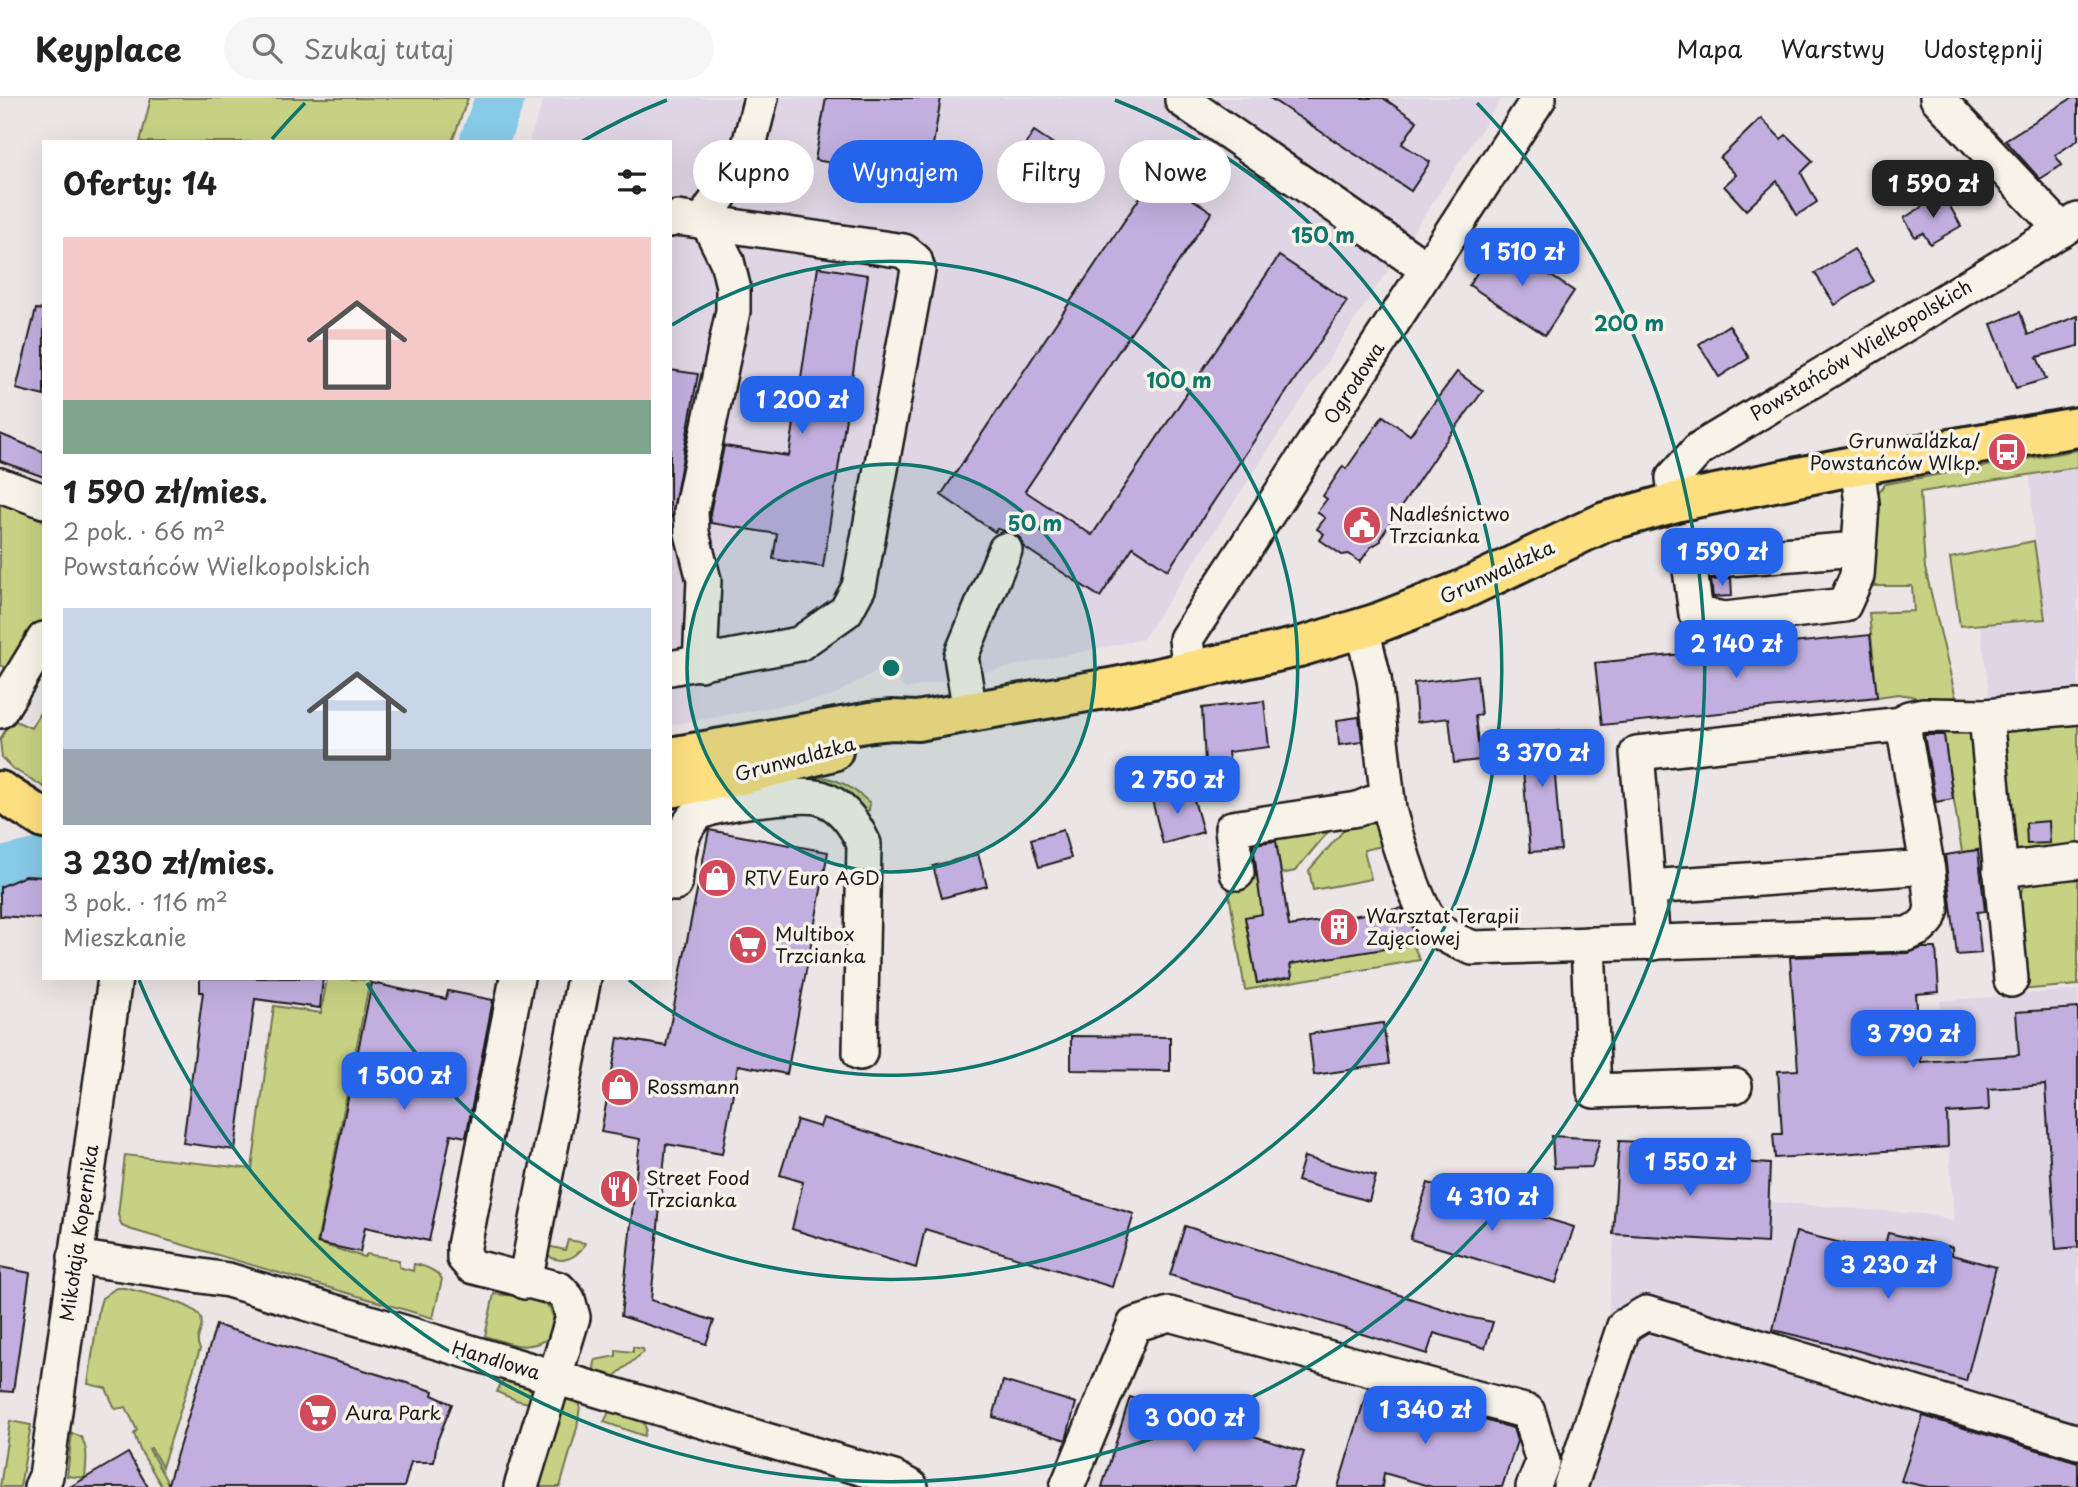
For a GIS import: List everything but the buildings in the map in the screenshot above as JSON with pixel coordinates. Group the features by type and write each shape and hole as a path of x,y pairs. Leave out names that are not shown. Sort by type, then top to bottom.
{"main road":[{"name":"Grunwaldzka","path":"672,757 892,720 917,721 970,712 1189,672 1299,647 1362,628 1460,591 1605,522 1676,502 1857,466 2078,427"},
{"name":"Grunwaldzka","path":"672,788 798,761 888,734 917,721"},
{"path":"672,771 783,751 817,732"},
{"path":"0,791 42,818"}],"street":[{"path":"672,220 708,223 904,251 915,260 918,270 859,587 846,611 799,645 685,666 704,580 692,533 691,511 733,311 733,286 727,261 708,223 711,208 718,196 745,161 761,98"},
{"name":"Ogrodowa","path":"1189,672 1186,639 1539,98"},
{"path":"1937,98 2070,225"},
{"path":"1182,100 1427,269"},
{"name":"Powstańców Wielkopolskich","path":"1676,502 1673,478 1699,449 2070,225"},
{"path":"1857,466 1862,504 1857,576 1844,605 1725,619 1696,614 1689,562 1858,549"},
{"path":"0,485 42,499"},
{"path":"970,712 961,656 1005,550"},
{"path":"1362,628 1374,678 1373,805 1394,830 1419,898 1433,925 1447,937 1473,948 1907,934 1920,928 1928,920 1932,909 1903,724"},
{"path":"0,711 10,671 42,641"},
{"path":"1653,943 1637,753 1903,724 1909,718 1924,715 1986,716 2078,707"},
{"path":"1986,716 2011,980"},
{"path":"672,883 675,884 679,852 686,828 699,812 733,803 800,795 821,798 841,810 855,824 864,844 860,1053"},
{"path":"1237,873 1232,828 1373,805"},
{"path":"2000,870 2078,861"},
{"path":"1649,887 1927,867"},
{"path":"1588,944 1594,1091 1735,1086"},
{"name":"Mikołaja Kopernika","path":"41,1487 46,1476 115,980"},
{"path":"517,980 464,1246 464,1258 471,1266 559,1289 568,1299 573,1317 521,1487"},
{"path":"525,1282 584,980"},
{"name":"Handlowa","path":"75,1257 228,1280 894,1478 911,1487"},
{"path":"1570,1487 1624,1326 1646,1313 2078,1443"},
{"path":"1067,1487 1134,1325 1169,1314 1528,1412 1543,1461 1534,1487"}],"shaded area":[{"path":"544,98 1502,98 1143,639 905,689 887,665 830,697 672,725 672,140 530,140"},
{"path":"2078,467 2078,692 1990,700 1980,624 2045,618 2034,541 2030,476"},
{"path":"2078,990 2078,1487 1550,1487 1608,1317 1618,1190 1934,1215 1954,1222 1940,1001"}],"green space":[{"path":"151,98 468,98 453,140 140,140"},
{"path":"2078,450 2078,467 1920,492 1925,568 1957,702 1935,705 1898,694 1877,697 1869,613 1914,611 1912,586 1874,586 1878,493 1885,484"},
{"path":"0,502 42,520 42,642 21,677 0,665"},
{"path":"2034,541 2045,619 1960,626 1950,558"},
{"path":"42,709 42,786 12,768 2,758 0,740 11,719 31,728"},
{"path":"2078,722 2078,851 2014,855 2000,731"},
{"path":"1971,729 1983,849 1962,852 1943,731"},
{"path":"812,776 829,778 850,788 870,803 869,810 865,812 844,793 795,781"},
{"path":"1374,809 1391,844 1364,850 1371,879 1313,890 1309,870 1350,823"},
{"path":"1344,813 1295,871 1281,874 1274,831"},
{"path":"2078,869 2078,985 2018,990 2011,905 2025,886"},
{"path":"1256,871 1263,914 1245,918 1257,983 1292,977 1290,964 1415,944 1420,960 1245,990 1226,875"},
{"path":"327,980 370,980 317,1243 364,1257 367,1254 399,1260 399,1267 413,1271 414,1264 433,1271 442,1279 433,1318 122,1226 118,1215 125,1155 252,1169 274,1006 321,1013"},
{"path":"568,1240 585,1243 576,1254 564,1260 557,1260 546,1253 543,1245 565,1250"},
{"path":"116,1288 179,1303 201,1318 198,1341 200,1349 162,1467 151,1448 149,1449 170,1487 162,1487 140,1450 134,1434 137,1430 126,1407 115,1409 106,1388 88,1384 99,1308 102,1298"},
{"path":"494,1294 524,1297 546,1304 555,1326 550,1338 525,1346 485,1336"},
{"path":"633,1347 643,1349 644,1352 612,1378 598,1375 594,1371 595,1360 616,1356 616,1350 633,1352"},
{"path":"507,1379 535,1387 537,1405 497,1392 501,1383"},
{"path":"564,1395 581,1399 577,1428 560,1487 534,1487"},
{"path":"614,1410 642,1417 646,1429 644,1436 604,1422 609,1412"},
{"path":"10,1421 31,1425 20,1487 0,1487"},
{"path":"72,1433 81,1437 85,1446 85,1478 67,1476"}],"waterway":[{"path":"485,140 500,98"},
{"path":"0,872 42,862"}],"place":[{"name":"Grunwaldzka/ Powstańców Wlkp.","path":"2007,452"},
{"name":"Nadleśnictwo Trzcianka","path":"1362,525"},
{"name":"RTV Euro AGD","path":"717,878"},
{"name":"Warsztat Terapii Zajęciowej","path":"1339,927"},
{"name":"Multibox Trzcianka","path":"748,945"},
{"name":"Rossmann","path":"620,1087"},
{"name":"Street Food Trzcianka","path":"619,1189"},
{"name":"Aura Park","path":"318,1413"}]}
